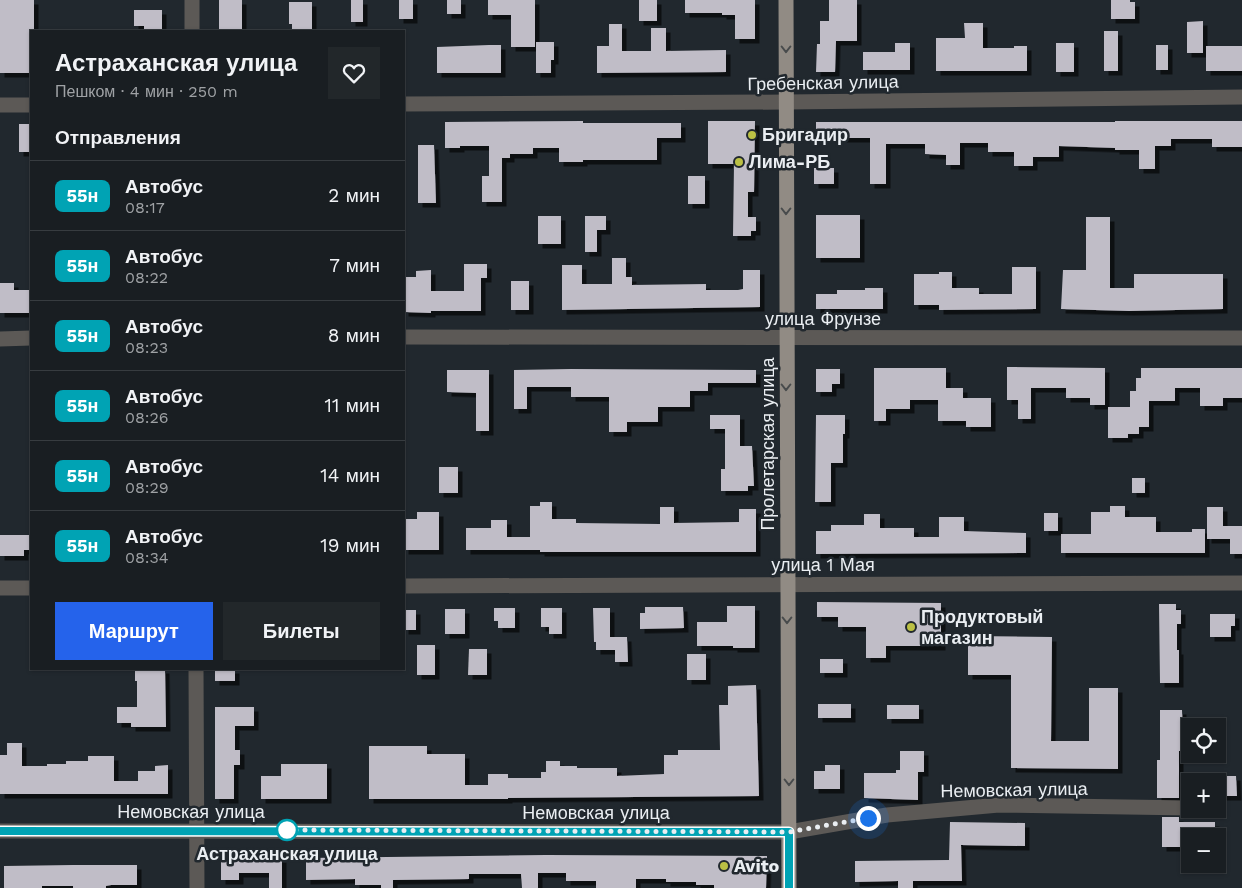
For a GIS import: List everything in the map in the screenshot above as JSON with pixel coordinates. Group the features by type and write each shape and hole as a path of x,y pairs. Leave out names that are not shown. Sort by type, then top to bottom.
{"main road":[{"name":"Пролетарская улица","path":"786,0 789,888"}],"street":[{"path":"192,0 192,30"},
{"name":"Гребенская улица","path":"405,104 1242,97"},
{"path":"0,105 30,105"},
{"name":"улица Фрунзе","path":"405,337 1242,338"},
{"path":"0,339 30,338"},
{"name":"улица 1 Мая","path":"405,586 1242,583"},
{"path":"0,588 30,588"},
{"path":"196,670 197,888"},
{"name":"Немовская улица","path":"0,831 789,832 887,815 999,805 1181,808"}],"building":[{"path":"0,0 34,0 34,30 29,31 29,73 0,73"},
{"path":"219,0 242,0 242,30 219,30"},
{"path":"351,0 363,0 363,22 351,22"},
{"path":"399,0 413,0 413,19 399,19"},
{"path":"447,0 461,0 461,14 447,14"},
{"path":"488,0 535,0 535,47 511,47 511,15 488,15"},
{"path":"639,0 657,0 657,21 639,21"},
{"path":"685,0 755,0 755,39 735,39 735,15 685,13"},
{"path":"829,0 857,0 857,41 836,41 835,72 816,72 817,44 820,44 820,21 829,21"},
{"path":"1111,0 1130,0 1130,2 1135,2 1135,19 1111,19"},
{"path":"289,2 312,2 312,30 292,30 292,24 289,24"},
{"path":"134,10 162,10 162,30 144,30 144,26 134,26"},
{"path":"1203,21 1203,53 1187,53 1187,22"},
{"path":"964,23 983,23 983,48 1027,46 1027,71 936,71 936,38 965,38"},
{"path":"609,24 622,24 622,51 651,51 651,28 666,28 666,51 726,50 726,72 597,73 597,46 609,46"},
{"path":"1104,31 1118,31 1118,71 1104,71"},
{"path":"536,42 554,42 554,60 551,60 551,73 536,73"},
{"path":"895,43 910,43 910,70 863,70 863,52 895,52"},
{"path":"1056,43 1074,43 1074,72 1056,72"},
{"path":"501,45 501,73 437,73 437,47"},
{"path":"1156,45 1168,45 1168,70 1156,70"},
{"path":"1206,46 1242,46 1242,71 1206,71"},
{"path":"583,121 583,123 681,123 681,138 657,138 657,160 583,160 583,162 559,162 559,148 533,148 533,154 510,154 510,158 502,158 502,202 482,202 482,176 489,176 489,146 445,148 445,122"},
{"path":"708,121 755,121 754,192 748,192 748,217 756,217 756,231 751,231 751,236 733,236 734,164 708,164"},
{"path":"1242,121 1242,147 1212,147 1212,139 1171,139 1171,146 1155,146 1155,169 1139,169 1139,150 1059,146 1059,157 1033,157 1033,166 1014,166 1014,152 988,152 988,143 960,143 960,165 946,165 946,155 925,154 925,144 886,144 886,184 870,184 870,138 816,138 816,122"},
{"path":"19,124 30,124 30,152 19,152"},
{"path":"418,145 434,145 436,203 418,203"},
{"path":"814,168 834,168 834,184 814,184"},
{"path":"688,176 705,176 705,204 688,204"},
{"path":"816,215 860,215 860,258 816,258"},
{"path":"538,216 561,216 561,244 538,244"},
{"path":"585,216 606,216 606,230 597,230 597,252 585,252"},
{"path":"1086,217 1110,217 1110,288 1134,288 1134,274 1223,274 1223,309 1129,311 1061,309 1063,270 1086,270"},
{"path":"612,258 626,258 626,277 632,277 632,285 706,284 706,290 738,290 743,289 743,270 760,270 760,307 562,310 562,265 582,265 582,284 612,284"},
{"path":"464,264 487,264 487,278 481,278 481,311 405,312 405,277 416,277 416,271 431,270 431,291 464,291"},
{"path":"1012,267 1036,267 1036,309 939,310 939,305 914,305 914,274 952,272 952,288 979,288 979,294 1012,294"},
{"path":"511,281 529,281 529,310 511,310"},
{"path":"0,283 14,283 14,290 30,290 30,313 0,313"},
{"path":"865,288 883,288 883,309 816,309 816,294 837,294 837,290 865,290"},
{"path":"1007,367 1105,368 1105,405 1090,405 1090,398 1066,398 1066,388 1031,388 1031,419 1018,419 1018,400 1007,400"},
{"path":"874,368 946,368 946,388 963,388 963,398 991,398 991,427 966,427 966,421 938,421 938,400 910,400 910,409 886,409 886,421 874,421"},
{"path":"1141,368 1242,368 1242,398 1223,398 1223,406 1200,406 1200,388 1175,388 1175,401 1149,401 1149,427 1139,427 1139,434 1128,434 1128,438 1108,438 1108,407 1130,407 1130,391 1136,391 1136,378 1141,378"},
{"path":"816,369 840,369 840,384 832,384 832,392 816,392"},
{"path":"447,370 489,370 489,431 476,431 476,393 447,392"},
{"path":"514,370 756,370 756,383 708,383 708,391 690,391 690,407 658,407 658,422 627,422 627,432 609,432 609,397 571,397 571,387 527,387 527,409 514,409"},
{"path":"710,415 740,415 740,446 752,446 754,486 748,486 748,491 721,491 721,469 725,469 725,429 710,429"},
{"path":"816,415 845,415 843,463 831,463 831,502 815,502"},
{"path":"439,467 458,467 458,493 439,493"},
{"path":"1132,478 1145,478 1145,493 1132,493"},
{"path":"540,502 552,502 552,519 576,519 576,523 660,524 660,507 674,507 674,523 739,522 739,509 756,509 756,552 466,550 466,528 491,528 491,520 507,520 507,537 530,537 530,506 540,506"},
{"path":"1110,506 1125,506 1125,517 1156,517 1156,532 1192,532 1192,529 1205,529 1205,553 1061,553 1061,534 1091,534 1091,512 1110,512"},
{"path":"1207,507 1223,507 1223,526 1242,526 1242,554 1230,554 1230,539 1207,539"},
{"path":"417,512 439,512 439,550 405,550 405,519 417,519"},
{"path":"1044,513 1058,513 1058,531 1044,531"},
{"path":"864,514 880,514 880,528 914,528 914,537 939,537 939,517 964,517 964,531 1026,533 1026,553 816,554 816,531 831,531 831,525 864,525"},
{"path":"0,535 30,535 30,550 24,550 24,556 0,556"},
{"path":"817,602 941,603 941,646 886,646 886,658 866,658 866,627 838,627 838,617 817,617"},
{"path":"1159,604 1176,604 1176,610 1181,610 1181,624 1177,624 1179,683 1160,683"},
{"path":"727,606 755,606 755,648 697,646 697,622 727,622"},
{"path":"645,607 683,607 684,628 640,629 640,613 645,613"},
{"path":"494,608 515,608 515,628 498,628 498,621 494,621"},
{"path":"541,608 562,608 562,634 549,634 549,627 541,627"},
{"path":"593,608 610,608 610,637 627,637 628,662 615,662 615,650 596,650"},
{"path":"445,609 465,609 465,634 445,634"},
{"path":"405,610 416,610 416,630 405,630"},
{"path":"1210,614 1235,614 1235,626 1231,626 1231,637 1210,637"},
{"path":"968,636 1052,637 1051,741 1089,741 1089,688 1118,688 1118,769 1011,768 1011,675 968,675"},
{"path":"417,645 435,645 435,675 417,675"},
{"path":"469,649 487,649 487,675 468,675"},
{"path":"687,654 706,654 706,680 687,680"},
{"path":"820,659 843,659 843,673 820,673"},
{"path":"135,670 165,670 166,727 131,727 131,723 117,723 117,707 137,707 137,681 135,681"},
{"path":"215,670 235,670 235,681 215,681"},
{"path":"756,685 759,796 369,799 369,746 427,746 427,754 465,754 465,785 488,785 488,774 508,774 508,778 541,778 541,772 546,772 546,761 560,761 560,766 577,766 577,768 617,768 617,776 664,774 664,755 678,755 678,750 720,750 719,705 728,705 728,686"},
{"path":"818,704 851,704 851,718 818,718"},
{"path":"887,705 919,705 919,719 887,719"},
{"path":"215,707 254,707 254,726 235,726 235,750 240,750 240,765 234,765 234,799 215,799"},
{"path":"1160,710 1182,710 1181,751 1179,751 1179,798 1157,798 1157,760 1160,760"},
{"path":"7,743 22,743 22,766 47,766 47,764 66,764 66,761 88,761 88,756 114,756 114,781 138,781 138,771 155,771 155,766 168,765 168,794 0,794 0,755 7,755"},
{"path":"900,751 924,751 924,772 918,772 918,800 864,798 864,773 896,773 896,770 900,770"},
{"path":"281,764 327,764 327,799 261,799 261,776 281,776"},
{"path":"825,765 840,765 840,789 814,789 814,771 825,771"},
{"path":"1226,776 1236,776 1237,796 1226,796"},
{"path":"1162,817 1179,817 1179,822 1215,822 1215,828 1181,828 1181,847 1162,847"},
{"path":"950,822 1025,823 1025,846 961,845 962,881 913,881 913,888 898,888 898,881 855,882 855,861 949,860"},
{"path":"546,855 767,856 766,888 714,888 714,885 696,885 696,882 636,879 636,888 596,888 596,881 566,881 566,873 538,873 538,888 522,888 521,874 469,874 469,879 393,880 393,888 381,888 381,885 355,885 355,879 306,880 306,858"},
{"path":"221,858 282,858 282,888 269,888 269,873 239,873 239,880 221,880"},
{"path":"137,865 137,885 111,885 106,886 106,888 42,886 42,888 4,888 4,866"}],"bus line":[{"name":"55н","path":"0,831 789,832 789,888"}],"place":[{"name":"Бригадир","path":"752,135"},
{"name":"Лима-РБ","path":"739,162"},
{"name":"Продуктовый магазин","path":"911,627"},
{"name":"Астраханская улица","path":"287,830"},
{"name":"Avito","path":"724,866"}],"route":[{"path":"287,830 789,832 868,818"}]}
